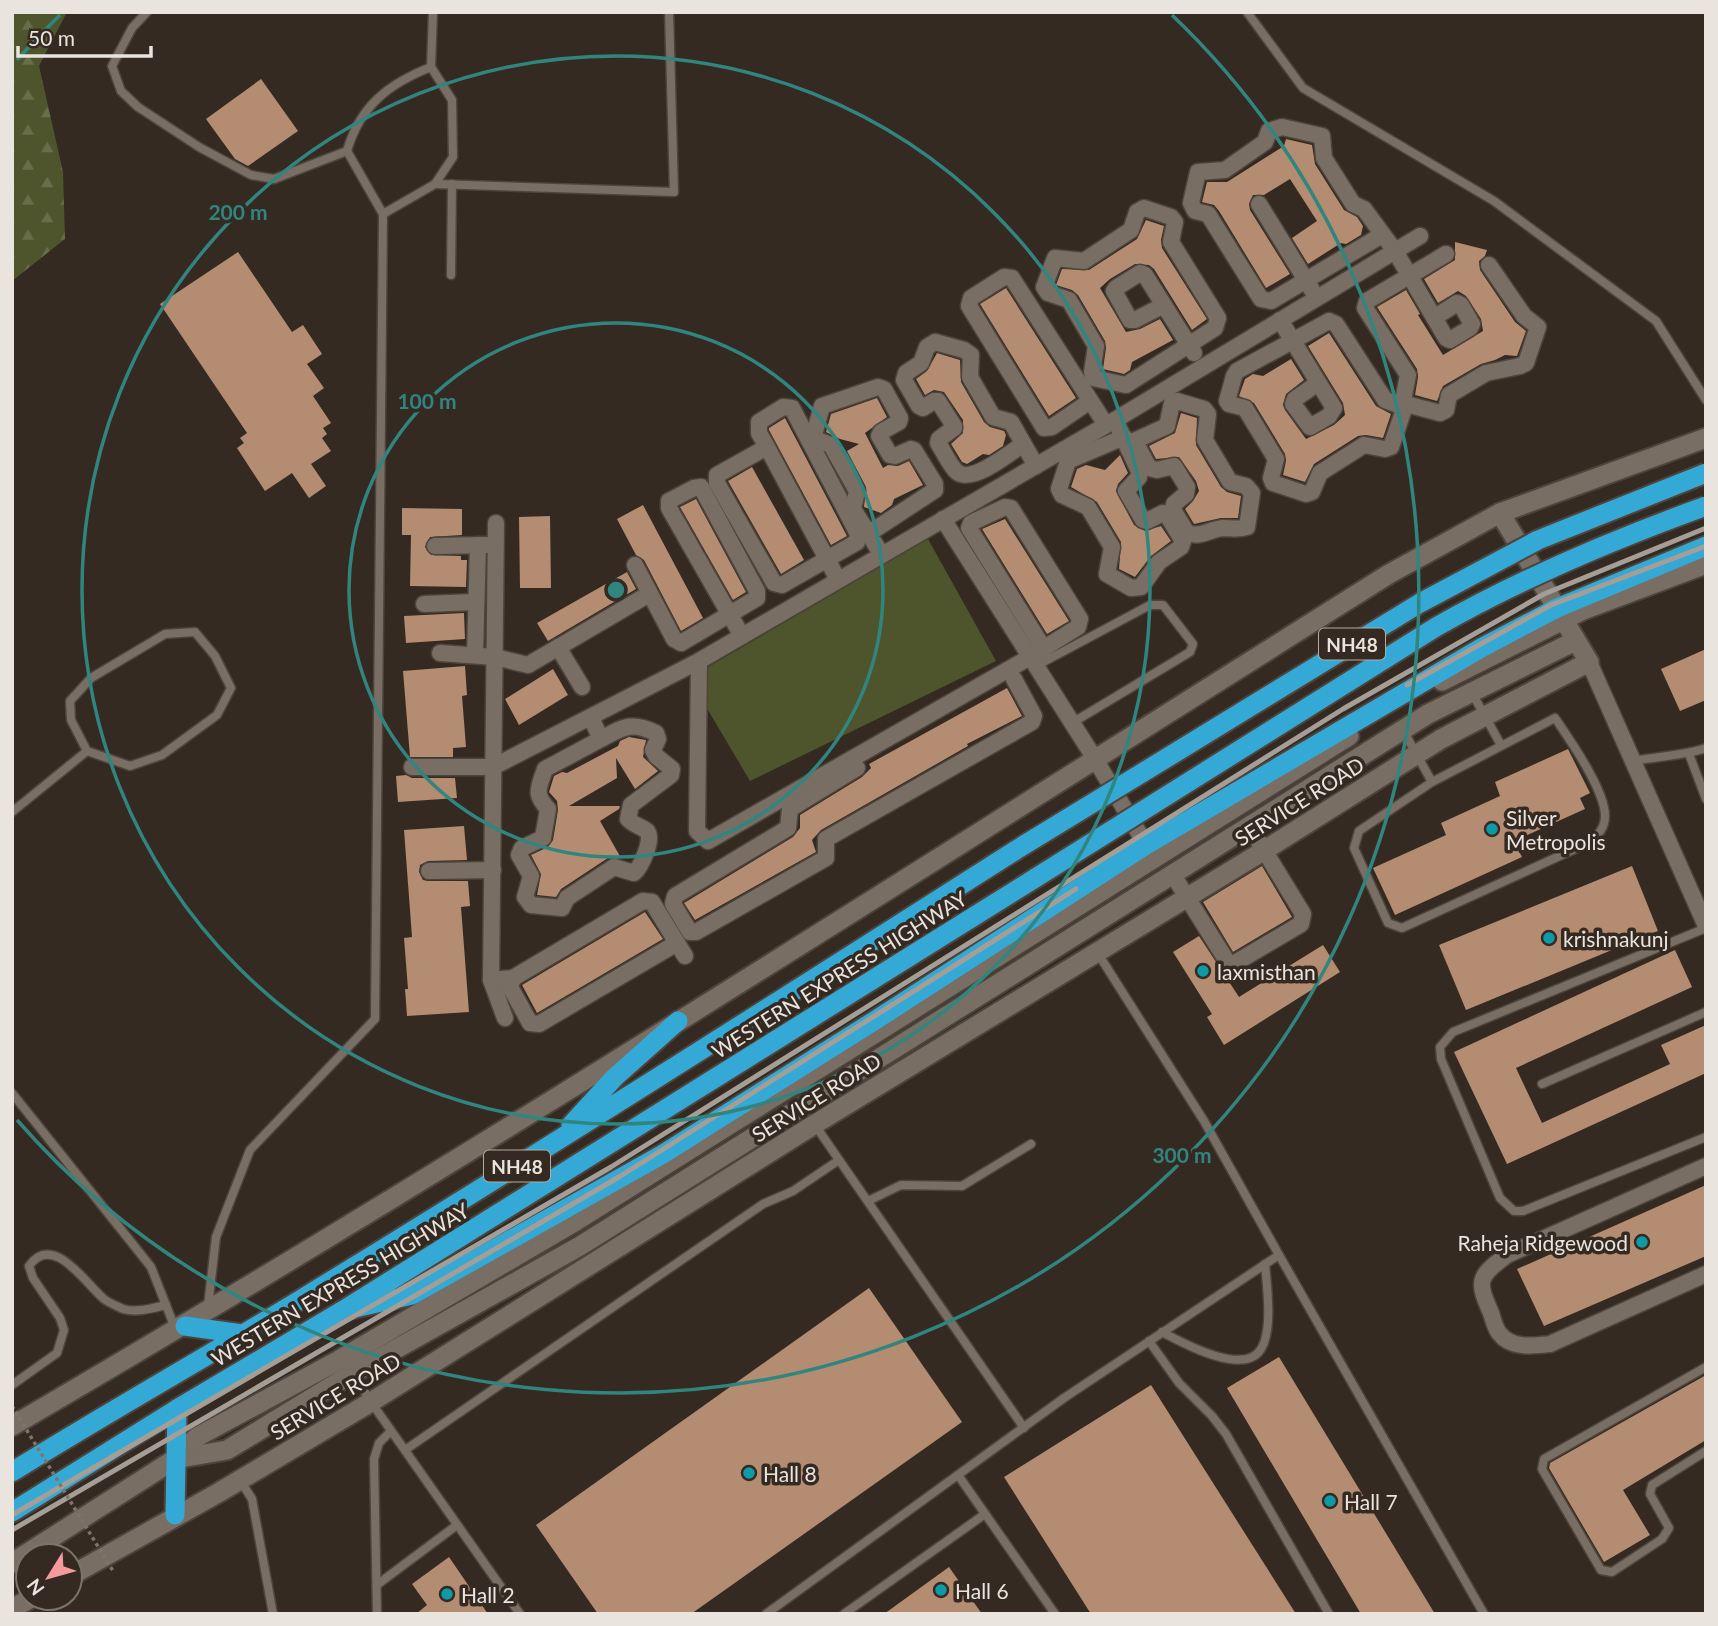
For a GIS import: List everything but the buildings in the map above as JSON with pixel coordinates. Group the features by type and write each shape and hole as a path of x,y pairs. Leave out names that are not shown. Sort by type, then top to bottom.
{"highway":[{"name":"WESTERN EXPRESS HIGHWAY","path":"12,1472 557,1142 1017,850 1420,603 1538,540 1706,473"},
{"name":"WESTERN EXPRESS HIGHWAY","path":"12,1512 177,1409 342,1311 1436,627 1494,594 1555,565 1706,506"},
{"path":"342,1311 412,1295 663,1154 1146,845 1481,648 1706,546"},
{"path":"557,1142 614,1078 678,1021"},
{"path":"180,1328 243,1334"},
{"path":"175,1515 177,1409"}],"main road":[{"path":"12,1426 207,1313 1389,574 1500,513 1706,438"},
{"path":"1500,513 1589,662"},
{"path":"12,1563 175,1459 197,1437 339,1360 576,1221 1385,713 1560,613 1706,565"},
{"path":"175,1459 228,1450 353,1373 590,1239 1403,730 1576,641"},
{"name":"SERVICE ROAD","path":"84,1568 371,1402 1097,951 1267,854 1417,754 1485,715 1589,662"},
{"path":"1116,911 1130,931"},
{"path":"875,1061 887,1080"},
{"path":"590,1239 600,1258"}],"street":[{"path":"1382,235 1271,301 1261,299 1208,214 1195,211 1191,203 1198,172 1225,170 1265,142 1269,131 1282,127 1322,136 1324,158 1353,204 1364,209 1395,251 1434,318"},
{"path":"1259,204 1317,298"},
{"path":"1144,208 1171,217 1175,222 1171,242 1218,318 1215,328 1190,346 1126,385 1093,378 1096,346 1069,300 1048,293 1044,287 1055,258 1084,261 1131,230 1137,212 1144,208"},
{"path":"412,767 493,767 699,661 1114,421 1420,236"},
{"path":"1446,254 1367,301 1366,308 1408,375 1404,401 1406,404 1440,413 1446,410 1449,395 1486,373 1526,363 1538,327 1524,316 1489,265"},
{"path":"1090,401 1052,427 1044,428 969,306 971,298 1004,277 1012,278 1090,401 1114,421 1129,439 1149,468 1157,470 1174,466 1187,487 1186,494 1174,505 1173,510 1187,533 1196,536 1221,528 1240,530 1247,527 1252,493 1246,486 1230,482 1205,440 1208,414 1204,409 1177,401 1172,404 1167,426 1129,439 1068,461 1059,489 1062,495 1088,507 1112,547 1107,574 1131,589 1141,587 1159,562 1181,547 1183,541 1167,515 1163,513 1147,521 1143,520 1126,491 1139,477 1129,439"},
{"path":"1164,305 1202,367"},
{"path":"1280,320 1318,383"},
{"path":"1329,321 1336,324 1385,400 1401,406 1404,412 1391,447 1385,449 1364,445 1320,474 1312,492 1306,494 1273,483 1271,478 1276,459 1245,408 1227,401 1237,371 1294,341 1329,321"},
{"path":"1023,444 982,472 966,475 958,473 938,443 954,426 938,401 923,408 919,406 904,380 906,373 921,363 928,347 935,342 964,350 971,355 971,377 993,417 1010,422 1023,444 1036,466"},
{"path":"868,534 934,490 935,484 914,450 895,457 890,455 879,436 881,432 899,422 900,418 884,389 878,387 822,406 814,435 817,440 831,445 857,491 853,509 868,534 882,555"},
{"path":"767,447 718,475 717,483 774,583 782,585 827,559 857,542 858,534 792,408 783,407 759,422 759,433 767,447 827,559 838,580"},
{"path":"635,565 674,639 681,643 730,615 757,598 757,592 701,487 669,501 668,508 730,615 742,636"},
{"path":"1014,679 1034,716 1032,722 826,839 826,858 696,932 690,932 673,904 675,896 788,828 790,809 1014,679 1037,658 1078,627 1080,619 1011,508 1005,507 971,523 969,528 1037,658 1072,723 1146,845"},
{"path":"943,519 1037,658"},
{"path":"496,523 491,979 505,1018"},
{"path":"475,654 478,545"},
{"path":"435,546 496,545"},
{"path":"440,653 475,654 528,665 649,594"},
{"path":"424,604 475,602"},
{"path":"558,647 582,687"},
{"path":"699,661 697,831 708,841 1037,658"},
{"path":"1589,662 1700,901 1706,927"},
{"path":"590,718 601,739"},
{"path":"627,725 648,729 656,733 658,739 653,750 656,756 672,769 671,775 631,806 628,819 646,831 649,838 641,867 634,873 614,867 567,898 562,908 531,905 525,897 531,876 519,855 522,848 543,838 548,810 538,799 538,792 545,769 601,739 627,725"},
{"path":"1173,875 1230,966 1301,924 1303,914 1250,827"},
{"path":"429,871 493,870"},
{"path":"491,979 513,978 643,901 652,902 681,949 539,1024 530,1023 510,987 513,978"},
{"path":"1706,1166 1507,1255 1491,1267 1480,1289 1499,1334 1514,1344 1529,1347 1550,1344 1706,1274"}],"lane":[{"path":"147,12 132,28 112,66 121,92 138,107 251,175 274,179 347,151"},
{"path":"383,214 435,184 453,157 452,100 431,67 433,12"},
{"path":"435,184 674,192 669,12"},
{"path":"1247,12 1303,88 1494,201 1656,321 1706,400"},
{"path":"207,1313 216,1237 250,1150 375,1019 383,214 347,151 353,129 379,96 402,78 431,67"},
{"path":"451,275 452,184"},
{"path":"1037,658 1150,605 1163,605 1193,644 1190,652 1072,723"},
{"path":"195,632 215,656 231,688 217,715 162,755 130,766 87,751 71,720 70,701 91,678 164,634 195,632"},
{"path":"1472,693 1501,745"},
{"path":"1555,718 1570,739 1601,797 1605,817 1602,830 1588,843 1402,928 1388,923 1354,848 1359,831 1432,782 1501,745 1555,718"},
{"path":"1403,730 1432,782"},
{"path":"1634,761 1689,754 1706,748"},
{"path":"12,812 87,751"},
{"path":"1689,754 1706,799"},
{"path":"1706,927 1453,1032 1440,1047 1441,1059 1500,1198 1514,1211 1523,1211 1706,1137"},
{"path":"1097,951 1204,1121 1484,1614"},
{"path":"1542,1084 1706,1012"},
{"path":"12,1093 151,1267 166,1304 180,1328"},
{"path":"803,1105 1024,1428"},
{"path":"868,1201 901,1185 962,1186 1031,1144"},
{"path":"405,1450 763,1204 793,1191 839,1160"},
{"path":"12,1385 57,1353 64,1330 60,1318 33,1278 29,1266 41,1254 52,1254 72,1266 106,1301 127,1310 143,1310 166,1304"},
{"path":"766,1614 1063,1398 1279,1255"},
{"path":"1162,1332 1186,1345 1222,1358 1244,1361 1254,1356 1261,1349 1266,1335 1268,1299 1265,1264"},
{"path":"1149,1341 1179,1383 1226,1434 1329,1614"},
{"path":"1706,1367 1544,1459 1542,1469 1601,1570 1612,1572 1662,1539 1669,1528 1650,1494 1651,1485 1706,1451"},
{"path":"353,1373 520,1614"},
{"path":"377,1614 374,1460 379,1443 391,1431"},
{"path":"958,1475 1055,1614"},
{"path":"240,1480 252,1499 273,1614"},
{"path":"844,1614 985,1514"},
{"path":"377,1584 457,1525"}],"path":[{"path":"12,1406 113,1571"}],"green space":[{"path":"12,12 67,12 39,66 63,172 65,239 12,281"},
{"path":"928,539 996,661 750,781 708,710 708,667"}],"railway":[{"path":"12,1515 611,1167 1343,709 1544,594 1706,528"},
{"path":"1407,685 1551,605 1706,546"},
{"path":"12,1530 619,1177 1076,889"}],"place":[{"name":"Silver Metropolis","path":"1492,829"},
{"name":"krishnakunj","path":"1549,938"},
{"name":"laxmisthan","path":"1203,971"},
{"name":"Raheja Ridgewood","path":"1642,1242"},
{"name":"Hall 8","path":"749,1473"},
{"name":"Hall 7","path":"1330,1501"},
{"name":"Hall 6","path":"941,1590"},
{"name":"Hall 2","path":"447,1594"}]}
